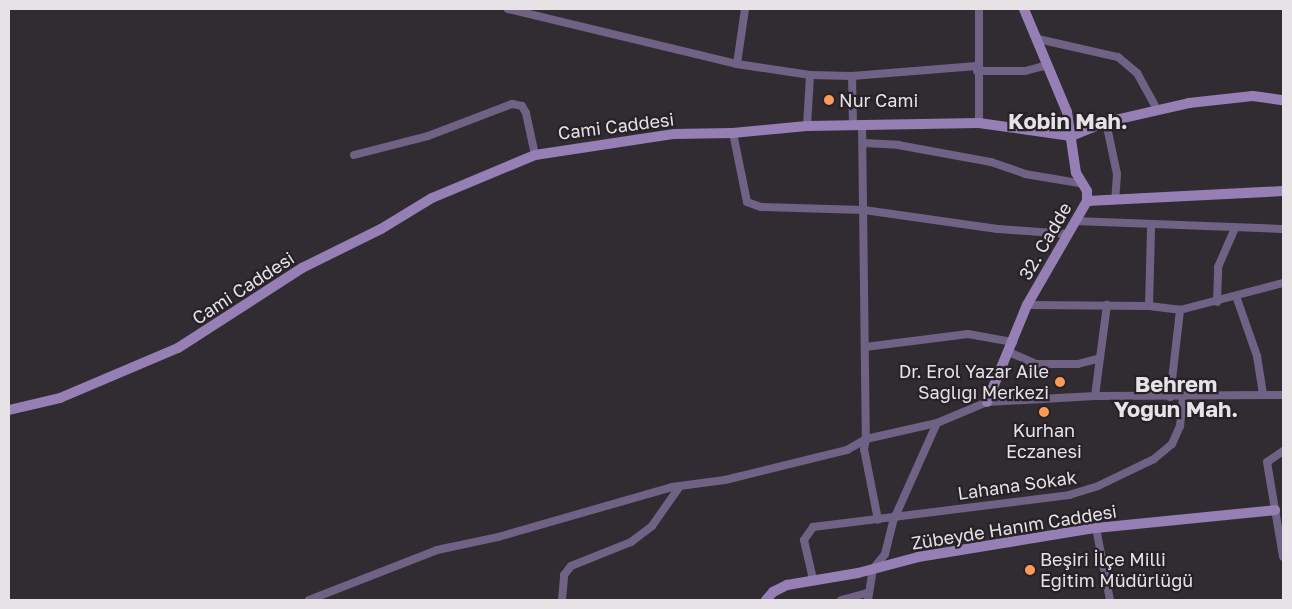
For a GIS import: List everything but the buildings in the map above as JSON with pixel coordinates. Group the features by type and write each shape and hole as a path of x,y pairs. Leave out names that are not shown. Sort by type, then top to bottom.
{"street":[{"path":"508,9 737,64 810,74 852,76 976,69 1025,71 1048,65"},
{"path":"737,64 745,9"},
{"path":"979,9 976,69 979,123"},
{"name":"32. Cadde","path":"987,402 1027,305 1087,201 1087,191 1080,182 1067,112 1024,9"},
{"path":"1038,39 1118,58 1137,73 1158,111"},
{"path":"807,126 810,74"},
{"path":"852,76 858,125 863,143 866,439 864,448 878,520"},
{"name":"Cami Caddesi","path":"9,410 60,398 178,348 302,268 381,229 432,198 534,155 674,134 733,133 807,126 979,123 1071,136 1106,122 1234,97 1254,96 1283,100"},
{"path":"354,155 428,136 512,104 522,106 526,113 534,155"},
{"path":"1106,122 1117,174 1115,200"},
{"path":"733,133 747,202 761,207 864,210 998,229 1067,234"},
{"path":"863,143 898,145 991,162 1025,174 1080,182"},
{"path":"1087,201 1283,191"},
{"path":"1075,222 1151,227 1283,229"},
{"path":"1149,306 1151,227"},
{"path":"1217,302 1218,266 1235,228"},
{"path":"1027,305 1149,306 1180,310 1217,302 1283,283"},
{"path":"1236,296 1257,356 1263,393"},
{"path":"1095,396 1107,305"},
{"path":"1170,397 1180,310"},
{"path":"865,347 968,334 1011,347 1042,364 1078,364 1100,358"},
{"path":"309,600 437,550 680,486 725,480 847,450 866,439 937,423 987,402 1095,396 1170,397 1263,393 1283,395"},
{"name":"Lahana Sokak","path":"813,579 804,540 807,532 822,523 894,519 990,503 1069,495 1098,486 1154,459 1172,444 1180,426 1183,396"},
{"path":"841,600 868,596 873,569 885,554 894,519 937,423"},
{"path":"1283,451 1267,462 1283,557"},
{"path":"562,600 564,575 571,566 631,542 652,526 680,486"},
{"name":"Zübeyde Hanım Caddesi","path":"767,600 772,592 787,585 873,569 918,557 1096,528 1275,510"},
{"path":"1096,528 1110,600"},
{"path":"330,592 336,600"}],"place":[{"name":"Nur Cami","path":"829,100"},
{"name":"Dr. Erol Yazar Aile Sağlığı Merkezi","path":"1060,382"},
{"name":"Kurhan Eczanesi","path":"1044,412"},
{"name":"Beşiri İlçe Milli Eğitim Müdürlüğü","path":"1030,570"}],"district":[{"name":"Kobin Mah.","path":"1068,121"},
{"name":"Behrem Yoğun Mah.","path":"1176,396"}]}
